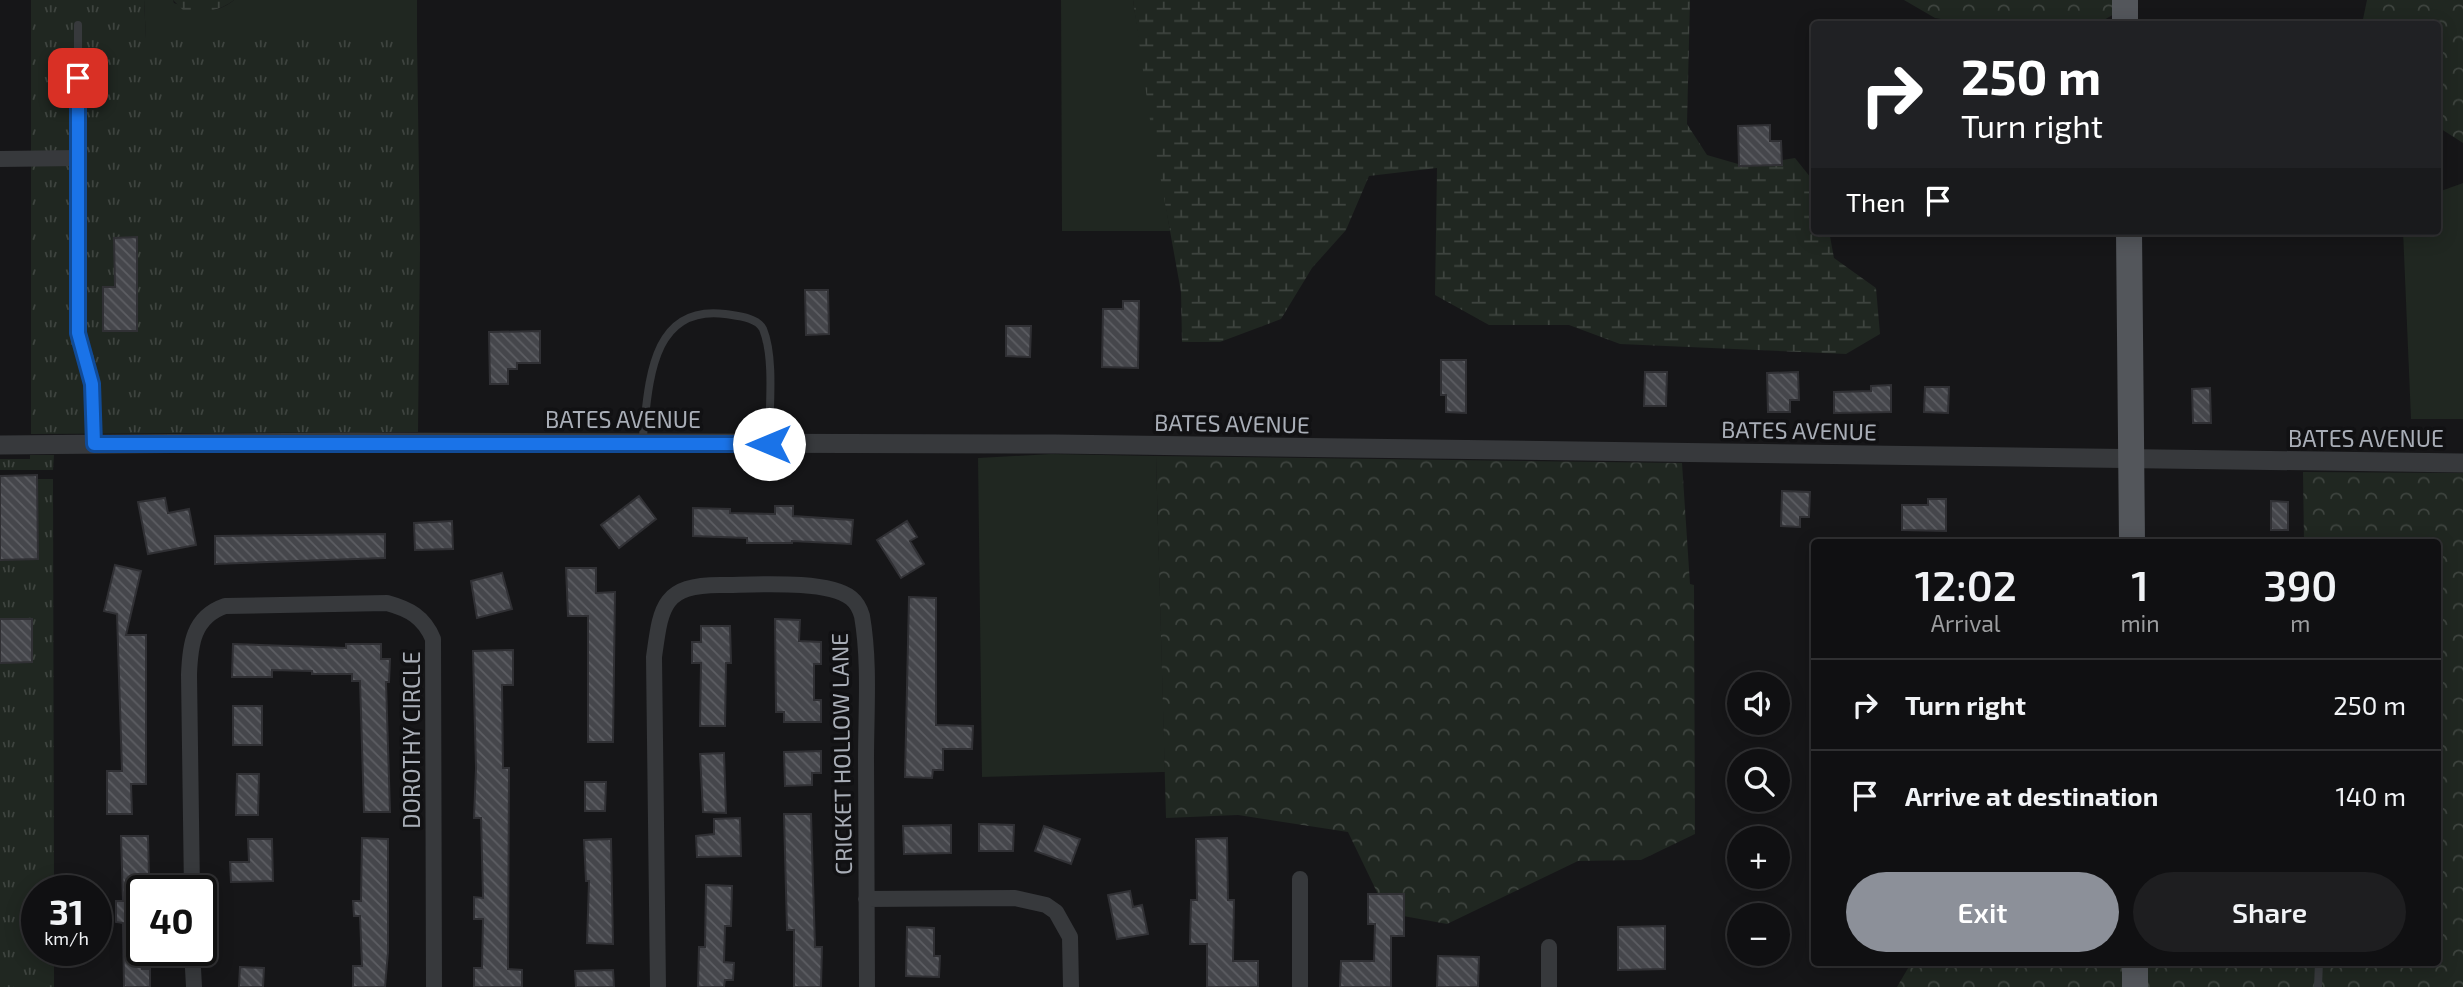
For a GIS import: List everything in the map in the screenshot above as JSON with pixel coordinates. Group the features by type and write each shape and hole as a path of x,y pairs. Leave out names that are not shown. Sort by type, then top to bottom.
{"main road":[{"path":"2125,0 2125,21"},
{"path":"2129,235 2132,539"},
{"path":"2135,966 2135,987"}],"street":[{"path":"0,159 79,158"},
{"name":"BATES AVENUE","path":"0,445 1055,444 1343,450 1987,455 2132,461 2463,463"},
{"name":"CRICKET HOLLOW LANE","path":"658,987 654,657 659,622 667,599 685,588 715,585 822,588 849,596 861,612 866,692 867,987"},
{"name":"DOROTHY CIRCLE","path":"192,875 190,650 196,628 202,620 225,607 257,605 387,603 406,608 415,613 433,639 434,987"},
{"path":"1300,879 1300,987"},
{"path":"866,899 1015,898 1046,905 1056,912 1070,937 1071,987"},
{"path":"1549,947 1549,987"},
{"path":"193,966 194,987"}],"lane":[{"path":"78,25 78,333 92,384 94,444"},
{"path":"642,444 651,378 662,340 685,319 718,313 755,321 762,327 768,365 769,444"},
{"path":"2318,987 2319,966"}],"green space":[{"path":"31,0 144,0 146,39 417,39 420,248 418,432 31,434"},
{"path":"144,0 173,0 174,3 197,10 212,10 234,0 417,0 417,39 146,39"},
{"path":"173,0 234,0 211,11 186,13"},
{"path":"1061,0 1133,0 1170,231 1062,231"},
{"path":"1133,0 1690,0 1687,124 1707,155 1745,166 1795,158 1811,178 1811,235 1830,235 1834,258 1876,288 1880,334 1846,354 1620,344 1569,325 1489,325 1435,295 1437,168 1369,176 1346,230 1312,268 1281,319 1220,342 1182,342 1181,292 1150,120"},
{"path":"1904,0 2116,0 2116,13 2102,21 1953,21 1935,18"},
{"path":"2367,0 2463,0 2463,143 2441,129 2441,21 2363,21"},
{"path":"2463,183 2463,419 2411,419 2403,235 2441,235 2441,191"},
{"path":"1051,454 1156,456 1165,772 982,777 978,458"},
{"path":"30,455 54,455 53,470 0,470 0,459 30,459"},
{"path":"1156,456 1682,463 1690,584 1694,585 1695,834 1641,860 1578,861 1447,924 1387,913 1348,832 1238,815 1166,818"},
{"path":"2303,472 2463,473 2463,987 2144,987 2144,966 2441,966 2441,539 2304,539"},
{"path":"0,479 53,479 54,875 21,875 21,966 54,966 54,987 0,987"},
{"path":"1909,966 2126,966 2126,987 1897,987"}],"building":[{"path":"1770,125 1770,141 1781,141 1782,165 1739,166 1738,126"},
{"path":"137,237 137,331 103,331 103,287 115,287 114,238"},
{"path":"805,290 828,290 829,334 806,335"},
{"path":"1123,301 1139,301 1138,368 1102,367 1103,309 1123,309"},
{"path":"1006,326 1031,326 1030,357 1006,356"},
{"path":"540,331 540,363 517,363 517,369 508,369 508,384 490,384 489,332"},
{"path":"1441,360 1466,360 1466,413 1446,412 1446,395 1441,395"},
{"path":"1645,372 1667,372 1666,406 1644,406"},
{"path":"1798,372 1799,400 1790,400 1790,412 1768,412 1767,373"},
{"path":"1891,385 1891,412 1834,413 1834,392 1871,391 1871,386"},
{"path":"1925,387 1949,387 1948,413 1924,412"},
{"path":"2210,388 2211,423 2193,423 2192,389"},
{"path":"37,475 38,559 0,560 0,476"},
{"path":"1782,491 1810,492 1809,517 1800,517 1800,527 1781,526"},
{"path":"639,496 656,519 619,548 601,525"},
{"path":"165,498 168,513 189,509 196,545 148,554 138,502"},
{"path":"1928,499 1946,499 1946,531 1902,530 1902,505 1928,505"},
{"path":"2271,501 2288,502 2288,530 2271,530"},
{"path":"775,506 793,506 793,516 853,520 851,544 792,541 747,543 747,538 693,536 693,508 730,509 730,513 775,514"},
{"path":"452,521 453,549 415,550 414,523"},
{"path":"907,521 917,537 910,541 924,564 901,578 877,540"},
{"path":"385,534 385,558 215,564 215,536"},
{"path":"115,565 141,571 126,635 146,635 146,784 131,784 132,814 107,814 107,771 122,771 117,614 104,611"},
{"path":"566,568 596,568 596,593 615,592 613,742 588,742 588,616 568,616"},
{"path":"502,573 512,609 477,618 471,581"},
{"path":"909,597 936,598 936,725 973,726 972,749 943,749 943,770 933,770 932,778 905,777"},
{"path":"0,619 32,619 32,662 0,663"},
{"path":"775,619 800,620 799,641 821,642 821,664 814,664 814,700 821,700 821,722 784,722 784,712 776,712"},
{"path":"701,626 730,626 731,663 726,663 725,726 700,726 701,663 692,663 692,642 701,642"},
{"path":"233,644 346,648 346,644 381,644 381,659 390,659 389,682 386,682 390,812 364,812 360,681 352,681 352,674 312,674 312,671 272,670 272,677 232,677"},
{"path":"513,650 513,685 502,685 503,768 509,768 508,969 522,970 522,987 474,987 474,968 482,968 483,919 474,919 474,897 483,898 481,818 474,818 476,768 473,651"},
{"path":"233,706 262,706 262,745 233,745"},
{"path":"821,751 821,773 812,773 812,785 785,786 784,752"},
{"path":"724,753 726,813 703,812 700,754"},
{"path":"237,774 259,774 258,815 236,815"},
{"path":"585,782 606,782 605,811 585,811"},
{"path":"784,814 811,814 815,947 822,947 821,987 794,987 794,930 787,930"},
{"path":"740,818 741,856 697,857 696,836 714,834 714,819"},
{"path":"979,824 1014,825 1013,851 979,851"},
{"path":"951,825 951,853 904,854 903,826"},
{"path":"1044,826 1080,839 1071,864 1035,851"},
{"path":"121,836 148,836 149,875 126,875 126,966 150,969 150,987 124,987 123,923 116,922 116,901 123,901"},
{"path":"362,838 388,839 388,952 385,987 353,987 353,966 362,966 360,916 354,916 353,901 361,901"},
{"path":"1227,838 1228,900 1234,900 1233,961 1258,961 1258,987 1207,987 1207,944 1190,944 1191,900 1197,900 1196,839"},
{"path":"248,839 272,839 273,881 231,882 230,862 249,862"},
{"path":"611,839 613,944 587,943 589,881 586,881 584,840"},
{"path":"706,885 732,886 731,926 725,926 724,962 734,963 733,980 725,980 724,987 698,987 699,947 705,947"},
{"path":"1130,891 1133,907 1142,905 1148,934 1117,939 1108,895"},
{"path":"1368,894 1404,894 1404,936 1391,936 1391,987 1340,987 1341,961 1374,961 1375,924 1368,924"},
{"path":"1665,926 1665,969 1618,970 1618,927"},
{"path":"907,927 934,928 934,956 940,956 939,977 906,976"},
{"path":"1438,956 1479,957 1478,987 1437,987"},
{"path":"240,967 264,968 263,987 239,987"},
{"path":"613,970 614,987 576,987 575,971"}],"route":[{"path":"78,78 78,333 92,384 94,444 769,444"}]}
